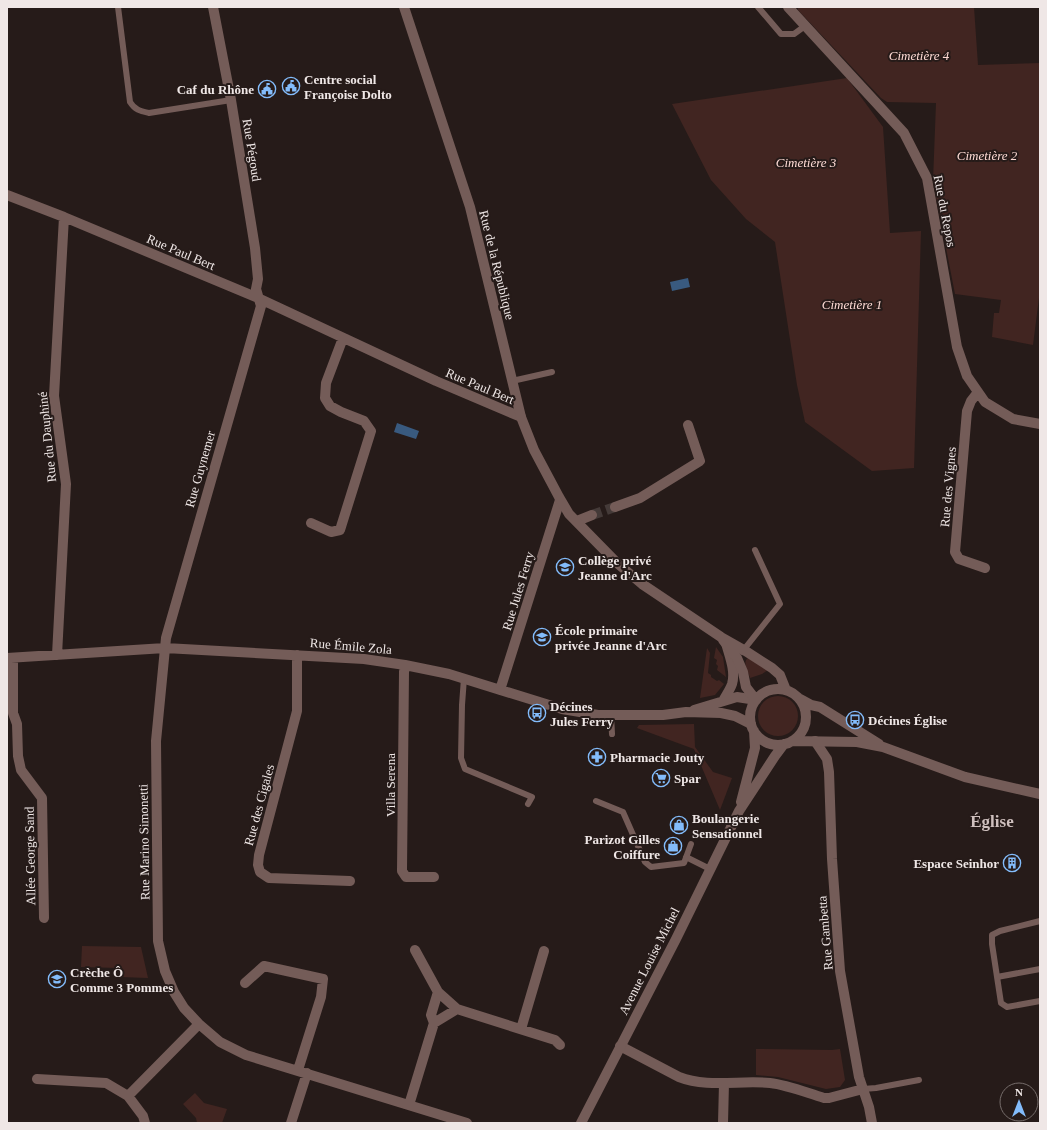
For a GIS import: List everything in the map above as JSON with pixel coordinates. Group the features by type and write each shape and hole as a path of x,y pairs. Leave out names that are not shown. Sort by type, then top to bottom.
{"street":[{"name":"Rue Pégoud","path":"213,7 231,100 255,248 258,279 256,289 258,298"},
{"name":"Rue de la République","path":"404,7 470,207 520,416 534,450 560,500 569,514 617,563 642,584 723,640 744,650 780,675 786,690"},
{"name":"Rue du Repos","path":"788,7 904,133 927,178 957,346 967,376 985,402 1014,419 1040,424"},
{"name":"Rue Paul Bert","path":"7,195 64,217 258,298 436,381 520,416"},
{"name":"Rue du Dauphiné","path":"57,655 66,484 54,396 64,217"},
{"name":"Rue Guynemer","path":"165,648 167,632 261,306 258,298"},
{"path":"311,523 332,532 340,530 370,431 364,421 330,406 325,398 326,383 343,338"},
{"name":"Rue des Vignes","path":"978,392 971,401 967,411 955,552 960,559 985,568"},
{"path":"615,507 640,498 700,461 688,425"},
{"name":"Rue Jules Ferry","path":"500,690 560,500"},
{"path":"577,521 592,515"},
{"name":"Rue de la République","path":"723,640 738,658 746,687 756,700"},
{"path":"723,640 732,669 733,679 732,685 723,701"},
{"name":"Rue Émile Zola","path":"10,658 165,648 364,659 405,665 464,678 562,709 598,716 663,715 686,712 737,698 756,700"},
{"name":"Rue Marino Simonetti","path":"165,648 156,741 158,941 165,971 174,992 184,1008 199,1024 220,1042 246,1055 467,1123"},
{"name":"Rue des Cigales","path":"297,655 297,711 259,855 258,865 260,872 269,878 350,881"},
{"name":"Allée George Sand","path":"10,658 13,714 16,724 21,770 42,798 44,918"},
{"name":"Villa Serena","path":"405,665 402,871 406,877 434,877"},
{"path":"883,747 820,707 811,706 794,693 786,690 769,690 756,700 752,708 750,716 753,728 759,738 775,745 815,741 857,742 883,747 965,778 1040,794"},
{"path":"788,743 799,736 806,722 804,706 800,699"},
{"name":"Rue Émile Zola","path":"686,712 727,714 753,728"},
{"name":"Avenue Louise Michel","path":"739,811 755,748 753,728"},
{"name":"Rue Gambetta","path":"815,741 826,759 829,772 832,859 840,971 863,1089 872,1123"},
{"name":"Avenue Louise Michel","path":"581,1123 739,811 775,756 788,743"},
{"path":"415,950 438,992 457,1009 555,1040 560,1045"},
{"path":"520,1029 544,951"},
{"path":"244,983 264,966 323,979 321,997 291,1123"},
{"path":"409,1105 434,1023 431,1015 438,992"},
{"path":"434,1023 457,1009"},
{"path":"128,1096 199,1024"},
{"path":"620,1046 687,1080 724,1083 771,1083 824,1098 863,1089"},
{"path":"37,1079 106,1083 128,1096 143,1116 145,1123"},
{"path":"723,1123 724,1083"}],"lane":[{"path":"118,7 130,102 134,108 148,113 231,100"},
{"path":"758,7 781,34 794,34 805,26"},
{"path":"512,380 552,372"},
{"path":"738,658 780,604 755,550"},
{"path":"464,678 461,758 465,769 532,797 528,804"},
{"path":"611,716 612,734"},
{"path":"596,801 623,812 645,862 651,867 684,863 691,844"},
{"path":"686,857 710,869"},
{"path":"1040,921 1000,931 992,935 1001,1003 1007,1007 1040,1001"},
{"path":"997,977 1040,969"},
{"path":"863,1089 919,1080"}],"green space":[{"path":"798,7 974,7 978,65 1040,63 1040,290 1033,345 992,337 994,313 999,313 1001,300 955,294 933,181 936,103 887,102 881,98 798,10"},
{"path":"847,78 883,127 890,233 921,231 914,468 872,471 805,422 797,385 775,242 746,219 711,180 672,104"},
{"path":"716,647 723,657 726,677 717,670 717,660 714,658"},
{"path":"707,648 710,653 708,673 711,677 724,684 715,695 700,698"},
{"path":"748,658 768,670 762,674 750,678 745,664"},
{"path":"782,696 789,699 795,705 798,716 797,724 789,733 782,736 774,736 767,733 759,724 758,712 761,705 770,697"},
{"path":"694,724 695,747 713,772 732,778 720,810 694,749 637,728 639,725"},
{"path":"82,946 141,947 148,978 120,977 119,968 81,967"},
{"path":"756,1049 840,1049 845,1080 840,1087 826,1089 778,1077 756,1075"},
{"path":"195,1093 204,1103 227,1109 222,1123 197,1123 196,1118 183,1104"}],"water":[{"path":"688,278 690,287 672,291 670,282"},
{"path":"397,423 419,431 416,439 394,432"}],"tunnel":[{"path":"592,515 615,507"}],"place":[{"name":"Centre social Françoise Dolto","path":"291,86"},
{"name":"Caf du Rhône","path":"267,89"},
{"name":"Collège privé Jeanne d'Arc","path":"565,567"},
{"name":"École primaire privée Jeanne d'Arc","path":"542,637"},
{"name":"Décines Jules Ferry","path":"537,713"},
{"name":"Décines Église","path":"855,720"},
{"name":"Pharmacie Jouty","path":"597,757"},
{"name":"Spar","path":"661,778"},
{"name":"Boulangerie Sensationnel","path":"679,825"},
{"name":"Parizot Gilles Coiffure","path":"673,846"},
{"name":"Espace Seinhor","path":"1012,863"},
{"name":"Crèche Ô Comme 3 Pommes","path":"57,979"}],"district":[{"name":"Église","path":"992,821"}],"park label":[{"name":"Cimetière 4","path":"919,55"},
{"name":"Cimetière 2","path":"987,155"},
{"name":"Cimetière 3","path":"806,162"},
{"name":"Cimetière 1","path":"852,304"}]}
